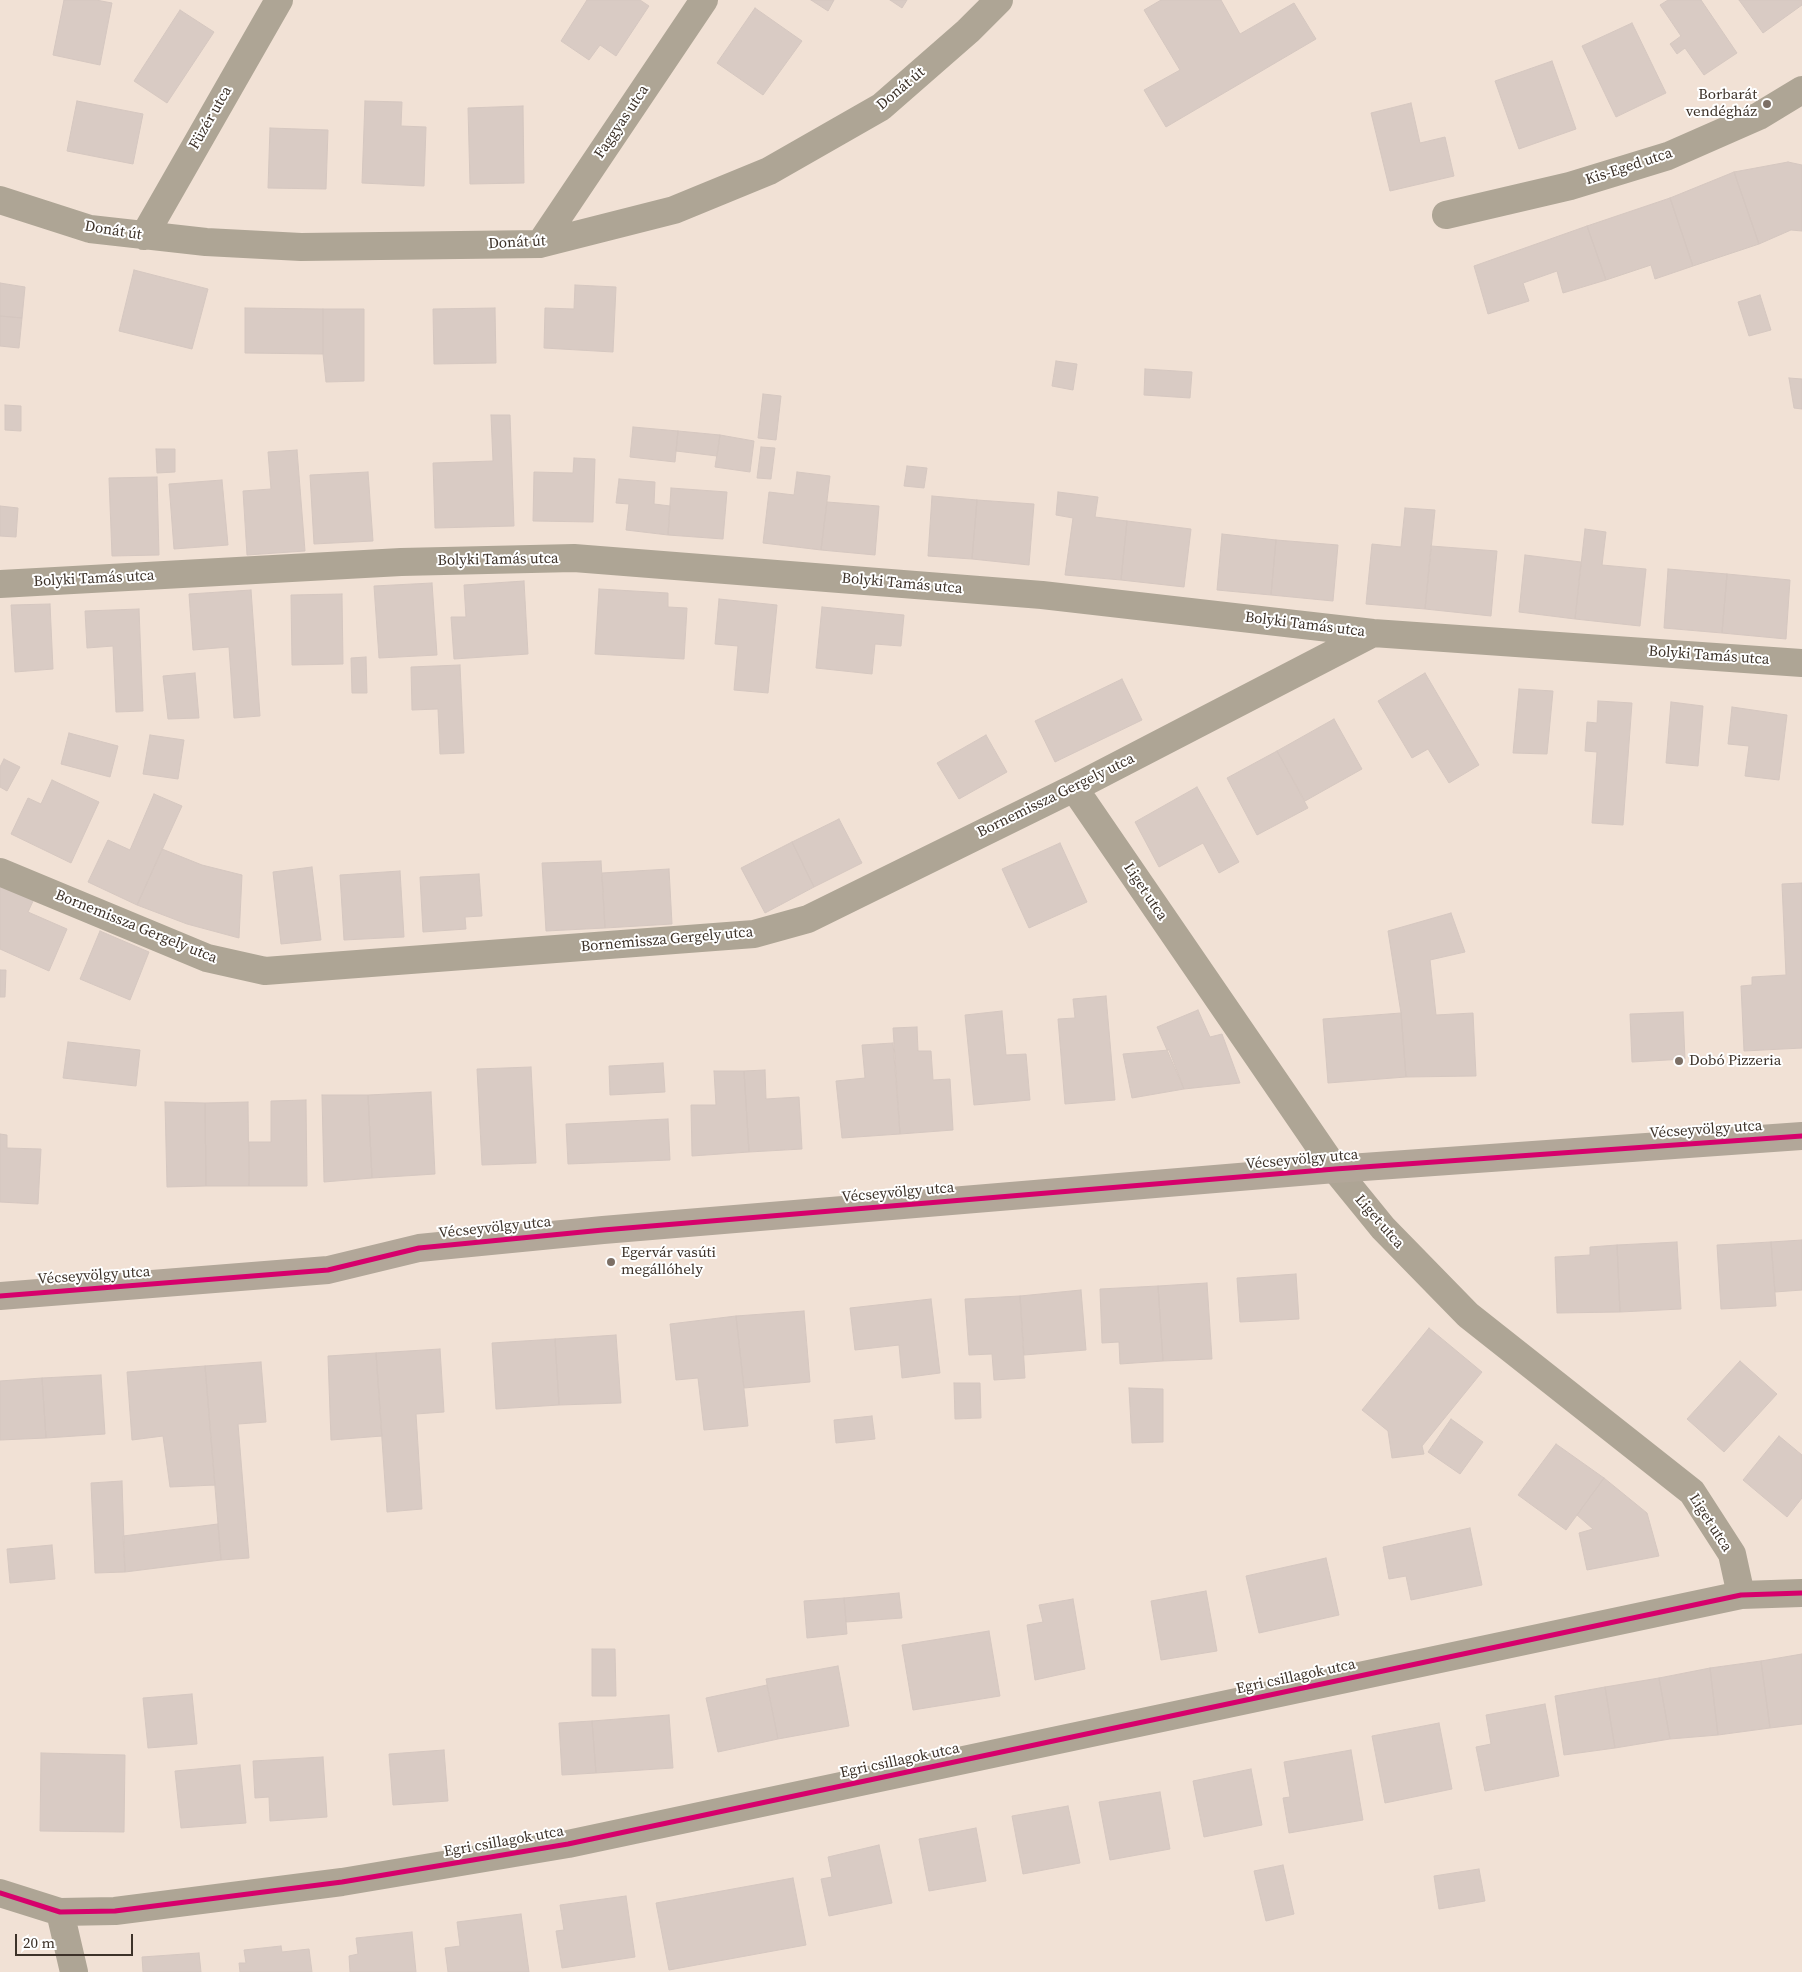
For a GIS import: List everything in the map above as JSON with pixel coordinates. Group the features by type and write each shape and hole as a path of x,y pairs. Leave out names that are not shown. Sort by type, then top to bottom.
{"main road":[{"name":"Vécseyvölgy utca","path":"0,1296 328,1270 419,1248 603,1230 1335,1169 1802,1136"}],"street":[{"name":"Füzér utca","path":"144,236 279,0"},
{"name":"Faggyas utca","path":"540,244 704,0"},
{"name":"Donát út","path":"0,200 90,229 144,236 301,247 540,244 674,210 769,171 881,107 968,31 999,0"},
{"name":"Kis-Eged utca","path":"1446,215 1570,186 1668,156 1759,116 1802,90"},
{"name":"Bolyki Tamás utca","path":"0,584 401,562 574,558 1042,595 1373,633 1802,663"},
{"name":"Bornemissza Gergely utca","path":"0,872 207,958 265,971 754,934 808,919 1074,788 1373,633"},
{"name":"Liget utca","path":"1074,788 1335,1169 1383,1228 1468,1315 1692,1492 1732,1554 1741,1595"},
{"name":"Egri csillagok utca","path":"0,1893 60,1912 115,1911 332,1883 568,1844 1741,1595 1802,1593"},
{"path":"60,1912 74,1972"}],"building":[{"path":"64,0 96,0 112,3 100,65 53,55"},
{"path":"587,0 640,0 649,6 616,56 600,45 589,60 561,41"},
{"path":"811,0 834,0 828,11"},
{"path":"890,0 907,0 902,8"},
{"path":"1161,0 1221,0 1240,34 1294,3 1316,39 1166,127 1144,90 1180,70 1144,10"},
{"path":"1668,0 1701,0 1737,53 1704,75 1685,48 1677,54 1670,44 1681,36 1660,5"},
{"path":"1739,0 1802,0 1802,5 1763,33"},
{"path":"755,8 802,41 763,95 717,63"},
{"path":"180,10 214,32 167,103 134,81"},
{"path":"1632,23 1666,93 1616,117 1582,46"},
{"path":"1552,61 1576,129 1519,149 1495,81"},
{"path":"77,101 143,114 133,164 67,151"},
{"path":"365,101 402,102 401,126 426,127 424,186 362,183"},
{"path":"1411,103 1420,143 1445,137 1454,176 1390,191 1371,113"},
{"path":"523,106 524,183 470,184 468,108"},
{"path":"270,128 328,130 326,189 268,188"},
{"path":"1788,162 1802,165 1802,231 1791,230 1759,244 1734,172"},
{"path":"1734,172 1759,244 1693,266 1670,198"},
{"path":"1670,198 1693,266 1655,279 1651,265 1606,280 1587,226"},
{"path":"1587,226 1606,280 1563,293 1557,271 1523,283 1529,301 1488,314 1474,266"},
{"path":"134,270 208,289 192,349 119,331"},
{"path":"0,283 25,287 22,318 0,316"},
{"path":"575,285 616,287 613,352 544,348 545,308 574,309"},
{"path":"1760,295 1771,330 1749,336 1738,302"},
{"path":"245,308 323,309 323,354 245,353"},
{"path":"495,308 496,363 434,364 433,309"},
{"path":"323,309 364,309 364,381 326,382 323,354"},
{"path":"0,316 22,318 19,348 0,346"},
{"path":"1056,361 1077,364 1073,390 1052,386"},
{"path":"1145,369 1192,372 1190,398 1144,395"},
{"path":"1789,378 1802,379 1802,409 1794,408"},
{"path":"763,394 781,396 776,440 758,438"},
{"path":"5,405 21,406 21,431 5,430"},
{"path":"491,415 510,415 514,526 435,528 433,463 493,461"},
{"path":"633,427 678,431 675,462 630,457"},
{"path":"678,431 720,435 717,456 676,451"},
{"path":"720,435 754,441 750,472 715,467"},
{"path":"761,447 775,448 771,479 757,478"},
{"path":"156,449 175,449 175,472 157,473"},
{"path":"297,450 305,551 247,555 243,491 271,489 268,452"},
{"path":"574,458 595,459 593,522 533,521 534,472 573,473"},
{"path":"907,466 927,468 924,488 904,486"},
{"path":"368,472 373,541 314,544 310,475"},
{"path":"797,472 830,476 821,550 763,543 769,492 794,495"},
{"path":"157,477 159,555 112,556 109,478"},
{"path":"619,479 655,482 654,504 670,506 668,535 626,530 629,504 616,503"},
{"path":"222,480 228,545 174,549 169,484"},
{"path":"671,488 727,492 723,539 668,535"},
{"path":"1058,492 1098,497 1095,517 1127,521 1121,580 1065,575 1073,518 1056,515"},
{"path":"932,496 977,500 972,559 928,556"},
{"path":"977,500 1034,504 1029,565 972,559"},
{"path":"827,502 879,506 875,555 821,550"},
{"path":"0,506 18,508 16,537 0,536"},
{"path":"1405,508 1435,510 1425,609 1366,604 1372,544 1401,547"},
{"path":"1127,521 1191,529 1184,587 1121,580"},
{"path":"1585,529 1606,532 1602,565 1646,569 1640,626 1575,619"},
{"path":"1222,534 1276,540 1271,595 1217,590"},
{"path":"1276,540 1338,545 1333,601 1271,595"},
{"path":"1431,546 1497,551 1491,616 1425,609"},
{"path":"1525,555 1581,562 1575,619 1519,612"},
{"path":"1668,569 1727,574 1722,633 1664,628"},
{"path":"1727,574 1790,580 1786,639 1722,633"},
{"path":"524,581 528,654 454,659 451,617 466,617 464,585"},
{"path":"432,583 437,655 379,658 374,586"},
{"path":"599,589 668,593 668,607 687,608 684,659 595,654"},
{"path":"251,590 260,716 234,718 229,647 193,650 189,594"},
{"path":"342,594 343,664 292,665 291,595"},
{"path":"719,599 777,605 768,693 734,690 738,646 715,644"},
{"path":"50,604 53,669 15,672 11,605"},
{"path":"822,607 904,615 901,646 875,644 872,674 816,668"},
{"path":"139,609 143,711 116,712 113,646 87,648 85,611"},
{"path":"366,657 367,693 352,693 351,658"},
{"path":"460,665 464,753 440,754 438,709 412,710 411,667"},
{"path":"195,673 199,718 168,719 163,676"},
{"path":"1425,673 1479,765 1449,783 1428,749 1412,758 1378,701"},
{"path":"1122,679 1142,720 1055,762 1035,721"},
{"path":"1519,689 1553,691 1547,754 1513,753"},
{"path":"1598,701 1632,703 1623,825 1592,823 1597,752 1585,751 1587,722 1597,723"},
{"path":"1671,702 1703,706 1698,766 1666,763"},
{"path":"1732,707 1787,715 1779,780 1745,776 1749,746 1728,744"},
{"path":"1334,719 1362,769 1305,801 1277,751"},
{"path":"69,733 118,746 110,777 61,764"},
{"path":"150,735 184,740 178,779 143,774"},
{"path":"986,735 1007,772 959,799 937,763"},
{"path":"1277,751 1308,808 1257,835 1227,778"},
{"path":"4,759 20,767 7,791 0,787 0,767"},
{"path":"52,780 99,802 71,863 11,834 28,798 41,804"},
{"path":"1197,787 1239,862 1219,873 1203,843 1159,867 1135,822"},
{"path":"154,794 182,806 137,905 88,882 108,840 130,850"},
{"path":"839,819 862,863 814,887 792,842"},
{"path":"792,842 814,887 765,913 741,868"},
{"path":"1060,843 1087,902 1029,928 1002,869"},
{"path":"162,849 202,865 242,875 239,938 187,924 137,905"},
{"path":"601,861 605,928 546,931 542,863"},
{"path":"312,867 321,940 281,944 273,872"},
{"path":"669,869 672,924 605,928 602,873"},
{"path":"400,871 404,937 344,940 340,875"},
{"path":"479,874 482,916 465,917 466,929 423,932 420,877"},
{"path":"1802,883 1802,1048 1744,1051 1741,986 1752,985 1752,977 1786,975 1782,884"},
{"path":"0,884 34,899 28,912 67,929 49,971 0,949"},
{"path":"1451,913 1465,952 1430,960 1436,1015 1473,1013 1476,1076 1406,1077 1401,1013 1388,931"},
{"path":"100,931 149,952 130,1000 80,979"},
{"path":"0,970 6,970 5,997 0,997"},
{"path":"1106,996 1115,1100 1065,1104 1058,1019 1075,1018 1073,999"},
{"path":"1198,1010 1210,1037 1222,1034 1240,1083 1184,1089 1157,1027"},
{"path":"1002,1011 1006,1055 1026,1054 1030,1100 974,1105 965,1015"},
{"path":"1683,1012 1685,1059 1632,1062 1630,1014"},
{"path":"1401,1013 1406,1077 1328,1083 1323,1019"},
{"path":"917,1027 918,1051 931,1051 933,1080 950,1079 953,1130 900,1134 893,1028"},
{"path":"68,1042 140,1050 136,1086 63,1078"},
{"path":"893,1043 900,1134 842,1138 836,1081 865,1078 862,1045"},
{"path":"1169,1050 1184,1089 1132,1098 1123,1054"},
{"path":"663,1063 665,1092 610,1095 609,1066"},
{"path":"531,1067 536,1163 482,1165 477,1069"},
{"path":"765,1070 766,1099 799,1097 802,1149 749,1152 744,1071"},
{"path":"714,1071 744,1071 749,1152 692,1156 691,1105 716,1105"},
{"path":"431,1092 435,1174 372,1178 368,1095"},
{"path":"322,1095 368,1095 372,1178 324,1182"},
{"path":"306,1100 307,1186 249,1186 249,1142 271,1142 271,1101"},
{"path":"165,1102 205,1103 206,1186 167,1187"},
{"path":"248,1102 249,1186 206,1186 205,1103"},
{"path":"668,1119 670,1160 568,1164 566,1124"},
{"path":"0,1134 7,1135 7,1148 41,1149 38,1204 0,1202"},
{"path":"1802,1240 1802,1290 1775,1292 1771,1242"},
{"path":"1677,1242 1681,1309 1620,1312 1617,1245"},
{"path":"1771,1242 1776,1306 1721,1309 1717,1245"},
{"path":"1617,1245 1620,1312 1557,1313 1555,1257 1590,1255 1590,1247"},
{"path":"1296,1274 1299,1319 1240,1322 1237,1278"},
{"path":"1207,1283 1212,1359 1163,1361 1158,1286"},
{"path":"1158,1286 1163,1361 1120,1364 1119,1342 1102,1343 1100,1289"},
{"path":"1081,1290 1086,1350 1024,1355 1020,1296"},
{"path":"1020,1296 1025,1378 994,1380 992,1354 969,1355 965,1299"},
{"path":"931,1299 940,1373 902,1378 899,1345 855,1350 850,1308"},
{"path":"804,1311 810,1382 744,1388 736,1316"},
{"path":"736,1316 748,1426 704,1430 698,1378 676,1380 670,1324"},
{"path":"1429,1328 1482,1372 1422,1446 1424,1454 1392,1458 1388,1431 1362,1410"},
{"path":"616,1335 621,1403 559,1405 555,1339"},
{"path":"555,1339 559,1405 496,1409 492,1343"},
{"path":"440,1349 444,1412 416,1414 422,1509 387,1512 376,1353"},
{"path":"376,1353 382,1436 331,1440 328,1356"},
{"path":"1740,1361 1777,1394 1724,1452 1687,1419"},
{"path":"261,1362 266,1422 238,1424 249,1558 221,1560 205,1366"},
{"path":"205,1366 215,1485 170,1487 163,1436 132,1440 127,1372"},
{"path":"101,1375 105,1434 46,1438 42,1378"},
{"path":"42,1378 46,1438 0,1440 0,1381"},
{"path":"954,1383 980,1383 981,1418 955,1419"},
{"path":"1129,1388 1163,1389 1163,1442 1132,1443"},
{"path":"872,1416 875,1439 836,1443 834,1420"},
{"path":"1451,1419 1483,1442 1460,1474 1428,1452"},
{"path":"1779,1436 1802,1455 1802,1498 1787,1517 1743,1480"},
{"path":"1556,1444 1604,1478 1566,1530 1518,1495"},
{"path":"1604,1478 1647,1513 1659,1556 1587,1570 1579,1533 1593,1529 1577,1515"},
{"path":"122,1481 125,1572 95,1573 91,1483"},
{"path":"218,1524 221,1560 125,1572 123,1536"},
{"path":"1470,1528 1482,1585 1411,1600 1406,1576 1389,1579 1383,1547"},
{"path":"52,1545 55,1579 10,1583 7,1549"},
{"path":"1326,1558 1339,1615 1259,1633 1246,1576"},
{"path":"1206,1591 1217,1651 1161,1660 1151,1601"},
{"path":"899,1593 902,1618 846,1622 844,1598"},
{"path":"844,1598 847,1634 807,1638 804,1601"},
{"path":"1073,1599 1085,1669 1035,1680 1027,1625 1043,1622 1039,1605"},
{"path":"989,1631 1000,1696 913,1710 902,1645"},
{"path":"592,1649 615,1649 616,1696 592,1696"},
{"path":"1802,1654 1802,1724 1770,1728 1761,1661"},
{"path":"1761,1661 1770,1728 1718,1735 1710,1668"},
{"path":"838,1666 849,1726 778,1739 766,1679"},
{"path":"1710,1668 1718,1735 1670,1739 1659,1678"},
{"path":"1659,1678 1670,1739 1615,1748 1605,1687"},
{"path":"767,1685 778,1739 718,1752 706,1698"},
{"path":"1605,1687 1615,1748 1564,1755 1555,1696"},
{"path":"192,1694 197,1744 148,1748 143,1698"},
{"path":"1545,1704 1559,1776 1485,1791 1476,1747 1491,1744 1486,1715"},
{"path":"669,1715 673,1768 596,1773 592,1721"},
{"path":"592,1721 596,1773 562,1775 559,1723"},
{"path":"1439,1723 1452,1789 1385,1803 1372,1736"},
{"path":"444,1750 448,1801 393,1805 389,1754"},
{"path":"1351,1750 1363,1820 1289,1833 1283,1798 1290,1797 1284,1762"},
{"path":"41,1753 125,1755 124,1832 40,1831"},
{"path":"323,1757 327,1817 270,1821 269,1797 255,1798 253,1761"},
{"path":"240,1765 246,1823 181,1828 175,1771"},
{"path":"1251,1769 1262,1825 1204,1837 1193,1781"},
{"path":"1160,1792 1170,1849 1110,1860 1099,1802"},
{"path":"1068,1806 1080,1863 1023,1874 1012,1816"},
{"path":"976,1828 986,1881 929,1891 919,1839"},
{"path":"879,1845 892,1903 829,1916 821,1879 832,1877 828,1857"},
{"path":"1283,1865 1294,1914 1266,1921 1254,1871"},
{"path":"1479,1869 1485,1901 1439,1909 1434,1876"},
{"path":"793,1878 806,1945 669,1970 656,1903"},
{"path":"626,1896 635,1957 562,1968 556,1931 564,1930 560,1905"},
{"path":"521,1914 529,1972 448,1972 445,1948 460,1946 457,1922"},
{"path":"412,1932 416,1972 350,1972 349,1956 358,1954 356,1938"},
{"path":"281,1946 282,1952 309,1949 312,1972 240,1972 239,1963 246,1963 244,1950"},
{"path":"199,1953 201,1972 143,1972 142,1957"}],"cycle path":[{"path":"0,1296 328,1270 419,1248 603,1230 1335,1169 1802,1136"},
{"path":"0,1893 60,1912 115,1911 342,1882 568,1844 1741,1595 1802,1593"}],"place":[{"name":"Borbarát vendégház","path":"1767,104"},
{"name":"Dobó Pizzeria","path":"1679,1061"},
{"name":"Egervár vasúti megállóhely","path":"611,1262"}]}
